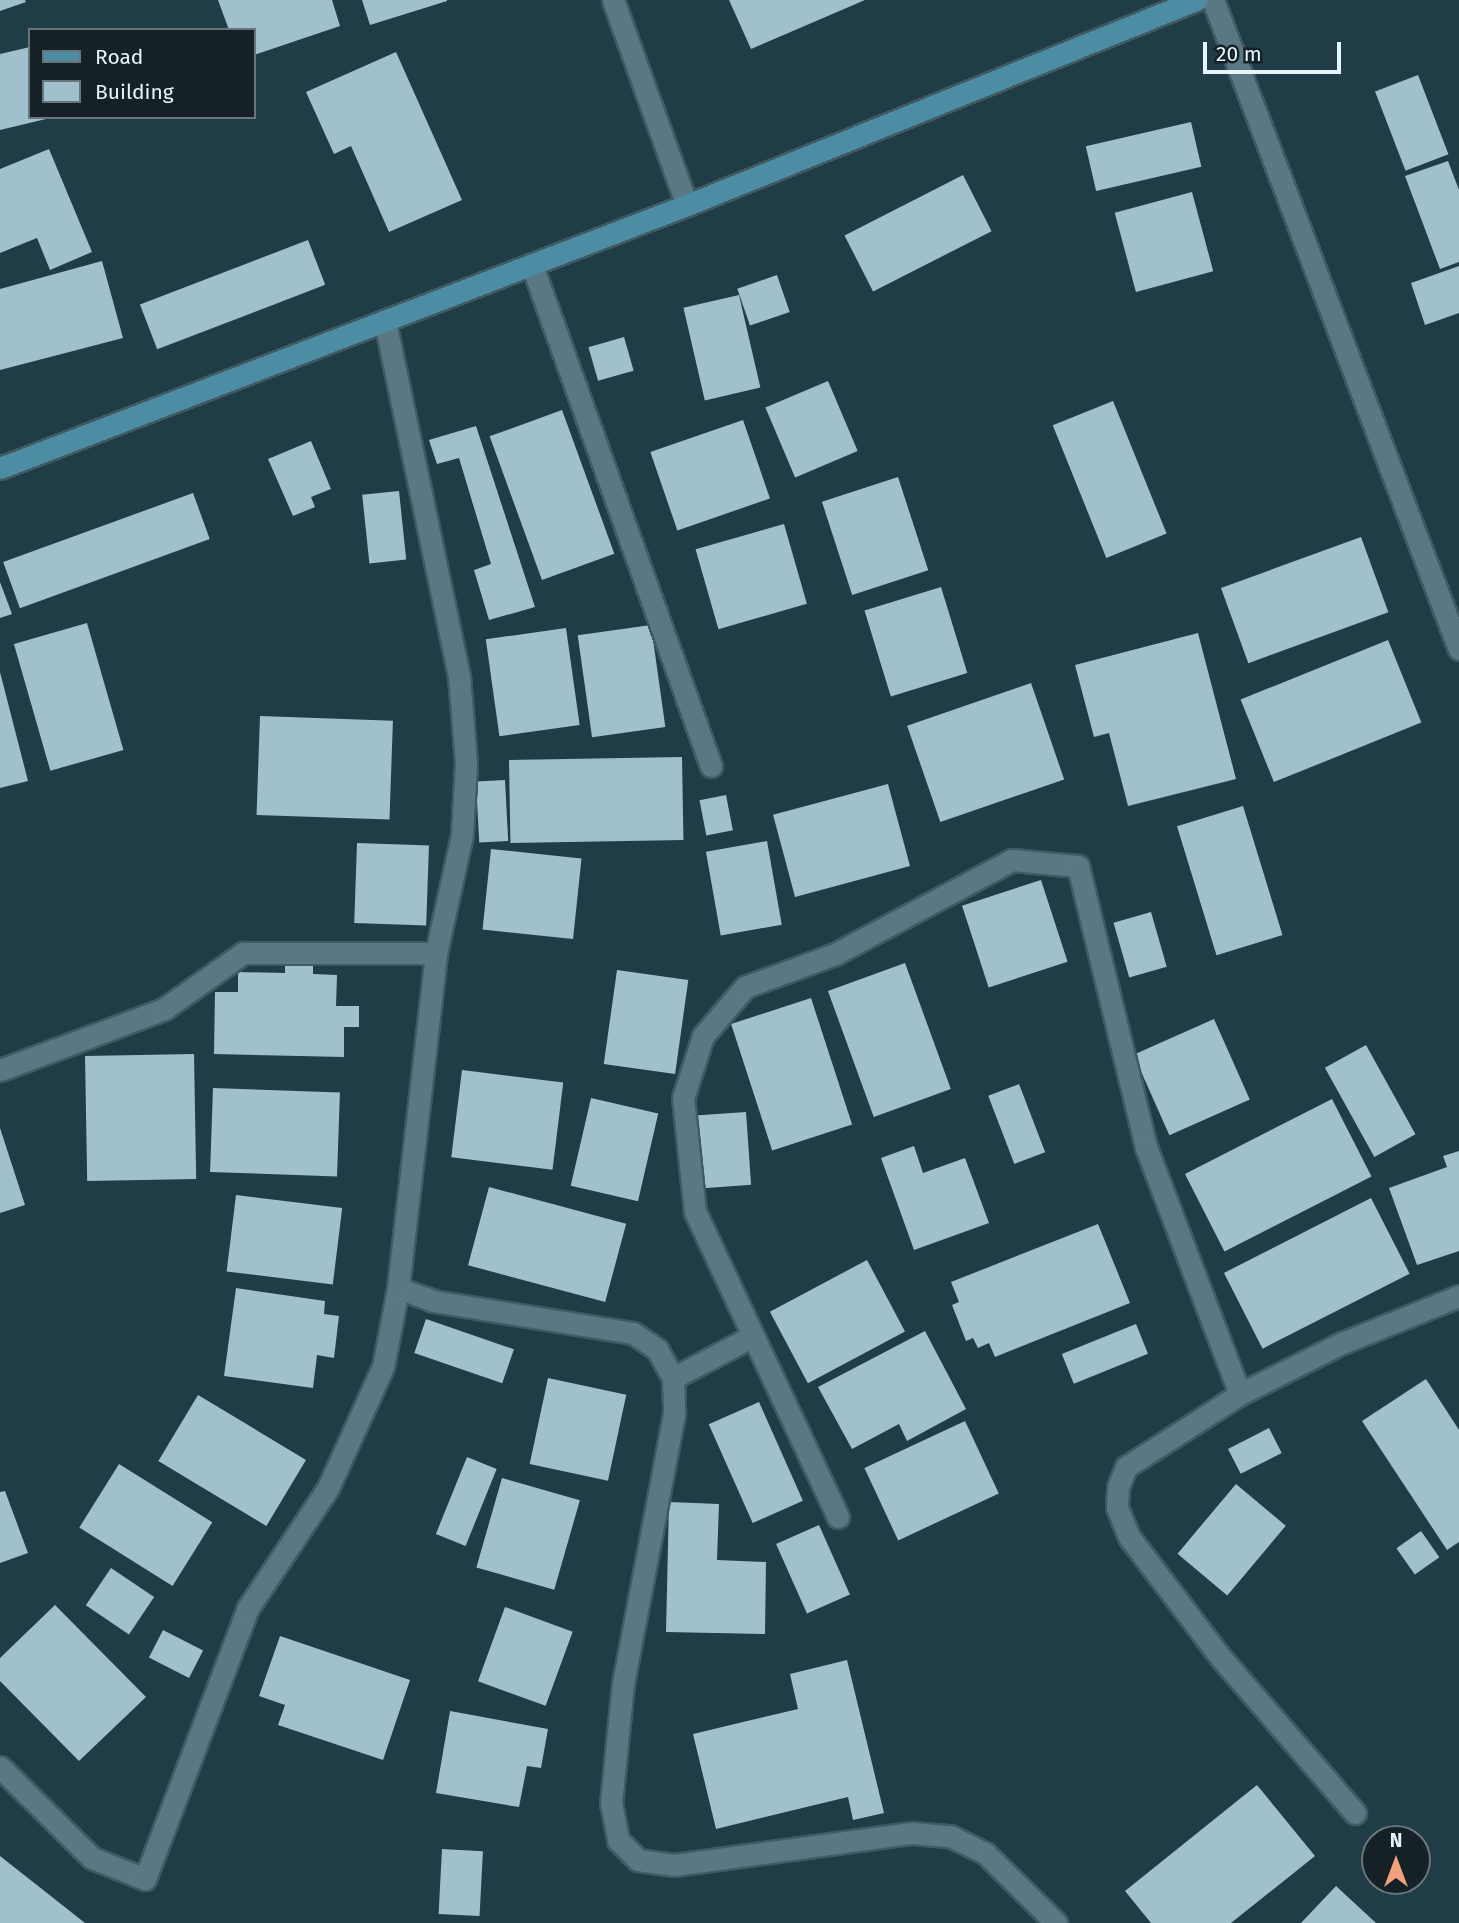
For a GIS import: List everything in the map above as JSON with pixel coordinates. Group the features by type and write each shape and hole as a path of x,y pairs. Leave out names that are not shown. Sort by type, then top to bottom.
{"main road":[{"path":"0,468 687,205 1196,0"}],"street":[{"path":"612,0 687,205"},
{"path":"1213,0 1459,649"},
{"path":"531,265 711,766"},
{"path":"0,1767 92,1858 145,1879 248,1608 328,1488 355,1437 383,1367 398,1288 436,953 463,835 466,763 459,676 385,321"},
{"path":"838,1517 695,1212 683,1098 703,1036 745,987 835,954 1012,860 1078,866 1146,1147 1240,1394"},
{"path":"0,1070 164,1009 243,953 436,953"},
{"path":"398,1288 433,1301 633,1333 657,1349 673,1378 674,1414 623,1684 611,1803 618,1840 638,1860 674,1865 912,1833 950,1836 985,1853 1056,1923"},
{"path":"1355,1812 1221,1658 1129,1537 1117,1507 1118,1487 1126,1467 1240,1394 1342,1343 1459,1296"},
{"path":"673,1378 753,1336"}],"building":[{"path":"0,0 25,0 26,2 0,11"},
{"path":"218,0 332,0 340,26 256,54 256,28 228,28"},
{"path":"362,0 447,0 447,1 370,25"},
{"path":"729,0 865,0 751,49"},
{"path":"28,47 28,119 46,119 0,130 0,54"},
{"path":"396,52 462,200 389,232 351,146 334,154 306,92"},
{"path":"1418,75 1448,154 1406,171 1375,91"},
{"path":"1191,122 1201,167 1096,191 1086,146"},
{"path":"49,149 92,252 50,270 37,238 0,253 0,169"},
{"path":"1448,161 1459,190 1459,262 1440,269 1405,176"},
{"path":"963,175 992,231 873,292 844,235"},
{"path":"1192,192 1213,271 1136,292 1115,213"},
{"path":"308,240 325,285 157,349 140,305"},
{"path":"102,261 123,338 0,370 0,289"},
{"path":"1459,266 1459,313 1425,325 1411,283"},
{"path":"777,275 790,312 750,326 737,289"},
{"path":"739,295 760,388 705,400 683,308"},
{"path":"624,337 634,371 598,381 588,347"},
{"path":"828,381 858,451 795,478 765,408"},
{"path":"1113,401 1167,534 1106,558 1053,425"},
{"path":"562,410 614,554 542,580 490,436"},
{"path":"743,420 770,498 677,530 650,452"},
{"path":"476,426 535,607 489,620 474,570 491,564 459,458 437,464 429,440"},
{"path":"311,441 331,489 311,497 315,507 293,516 268,459"},
{"path":"898,477 928,570 852,595 822,502"},
{"path":"399,491 406,560 369,563 362,495"},
{"path":"193,493 210,539 20,608 3,562"},
{"path":"784,524 807,604 718,629 696,549"},
{"path":"1361,537 1388,612 1248,663 1221,588"},
{"path":"0,582 12,614 0,618"},
{"path":"941,587 967,673 891,696 864,610"},
{"path":"87,623 123,750 50,771 14,644"},
{"path":"651,625 665,727 592,737 578,635"},
{"path":"566,628 580,725 499,736 486,639"},
{"path":"1198,633 1236,779 1128,806 1109,733 1094,737 1075,665"},
{"path":"1388,640 1421,723 1274,782 1241,700"},
{"path":"0,672 28,781 0,788"},
{"path":"1031,683 1064,779 940,822 907,726"},
{"path":"260,716 393,721 389,820 257,815"},
{"path":"682,757 683,840 510,843 509,760"},
{"path":"505,780 508,841 479,842 476,782"},
{"path":"888,784 910,866 795,897 773,815"},
{"path":"726,795 733,830 706,835 699,800"},
{"path":"1243,806 1282,935 1216,955 1177,826"},
{"path":"767,841 782,925 721,935 706,852"},
{"path":"357,843 429,846 426,925 354,923"},
{"path":"491,849 582,859 573,939 483,930"},
{"path":"1041,880 1068,962 989,987 962,906"},
{"path":"1151,912 1167,967 1129,978 1114,923"},
{"path":"285,963 313,964 313,974 337,975 336,1006 359,1006 359,1027 344,1027 344,1057 214,1054 215,992 238,992 238,972 285,973"},
{"path":"905,963 951,1089 874,1117 828,991"},
{"path":"617,970 688,980 675,1074 604,1064"},
{"path":"811,998 852,1124 772,1150 731,1024"},
{"path":"1214,1019 1250,1099 1169,1135 1134,1055"},
{"path":"1366,1045 1415,1134 1374,1157 1325,1068"},
{"path":"194,1054 196,1179 87,1181 85,1056"},
{"path":"462,1070 563,1082 553,1170 451,1157"},
{"path":"1019,1084 1045,1152 1014,1164 988,1096"},
{"path":"213,1088 340,1092 337,1176 210,1172"},
{"path":"591,1098 658,1114 638,1201 571,1186"},
{"path":"1332,1099 1371,1177 1224,1251 1185,1174"},
{"path":"746,1112 751,1185 700,1188 695,1116"},
{"path":"0,1128 25,1205 0,1213"},
{"path":"914,1146 923,1173 965,1158 989,1223 914,1250 881,1158"},
{"path":"1459,1151 1459,1251 1417,1265 1389,1188 1447,1167 1443,1156"},
{"path":"489,1187 626,1224 605,1302 468,1265"},
{"path":"236,1195 342,1208 333,1284 227,1271"},
{"path":"1371,1198 1410,1274 1263,1349 1224,1273"},
{"path":"1098,1224 1130,1303 995,1357 989,1343 978,1348 973,1338 966,1341 952,1305 959,1302 951,1282"},
{"path":"867,1260 905,1332 808,1383 770,1312"},
{"path":"236,1288 325,1301 324,1314 339,1316 334,1358 317,1355 313,1388 224,1376"},
{"path":"426,1319 514,1349 502,1383 414,1353"},
{"path":"1136,1324 1148,1354 1074,1384 1062,1354"},
{"path":"925,1331 966,1409 907,1441 899,1424 852,1449 818,1387"},
{"path":"548,1378 626,1395 608,1481 530,1464"},
{"path":"1426,1379 1459,1430 1459,1542 1447,1550 1362,1421"},
{"path":"198,1395 306,1460 266,1526 158,1461"},
{"path":"759,1402 803,1501 753,1523 709,1424"},
{"path":"965,1421 999,1494 898,1540 864,1468"},
{"path":"1269,1428 1282,1453 1241,1474 1228,1449"},
{"path":"467,1457 497,1469 466,1546 436,1534"},
{"path":"119,1464 212,1522 173,1586 79,1528"},
{"path":"502,1478 580,1500 554,1590 476,1567"},
{"path":"1236,1484 1286,1526 1227,1595 1178,1554"},
{"path":"5,1491 28,1553 0,1563 0,1492"},
{"path":"669,1502 719,1504 717,1560 766,1562 765,1634 666,1632"},
{"path":"819,1525 850,1594 807,1614 776,1544"},
{"path":"1421,1531 1439,1557 1415,1574 1396,1548"},
{"path":"111,1568 154,1597 129,1634 86,1605"},
{"path":"55,1605 146,1697 79,1761 0,1681 0,1658"},
{"path":"505,1607 573,1632 546,1706 478,1681"},
{"path":"163,1630 203,1650 189,1678 149,1658"},
{"path":"280,1636 410,1680 383,1760 278,1725 285,1705 259,1696"},
{"path":"847,1660 884,1813 853,1820 848,1797 716,1829 693,1734 798,1709 790,1674"},
{"path":"450,1711 548,1729 541,1768 527,1766 519,1807 436,1793"},
{"path":"1257,1785 1315,1856 1231,1923 1151,1923 1125,1891"},
{"path":"442,1849 483,1851 480,1916 439,1914"},
{"path":"0,1856 85,1923 0,1923"},
{"path":"1336,1886 1376,1923 1301,1923"}]}
